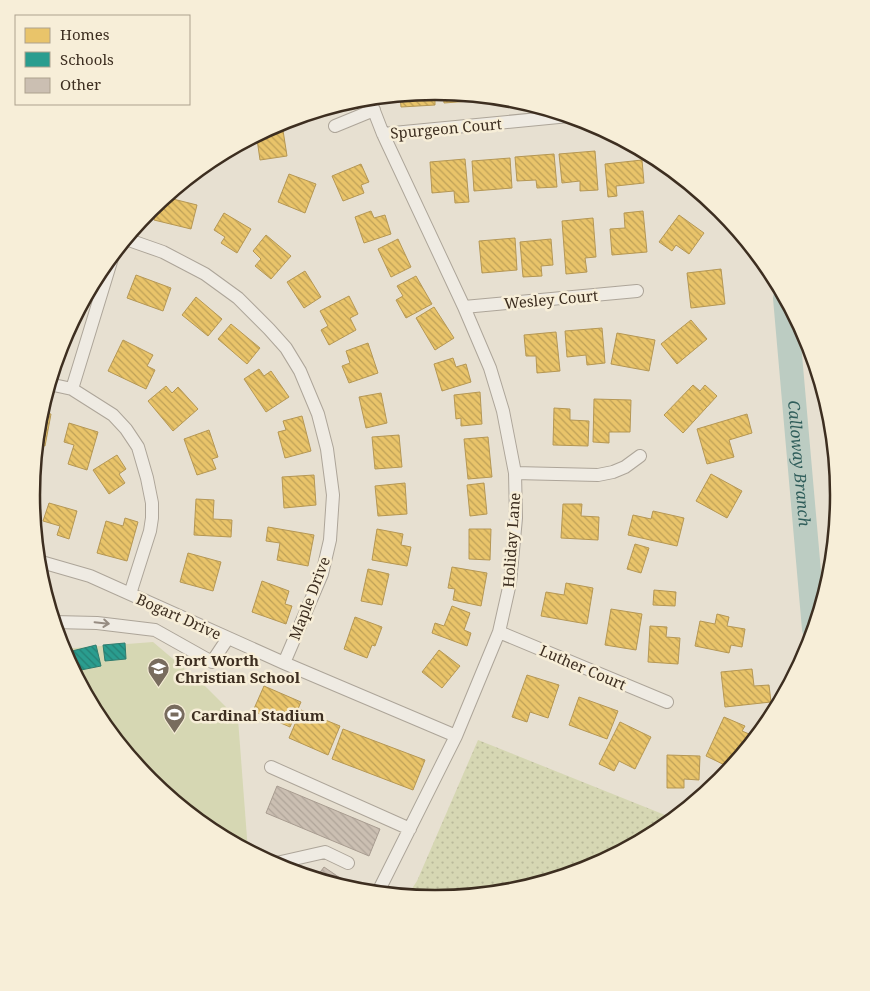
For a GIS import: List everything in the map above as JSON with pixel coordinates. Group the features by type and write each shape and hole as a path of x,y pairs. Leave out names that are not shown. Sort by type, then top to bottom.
{"street":[{"name":"Holiday Lane","path":"372,106 490,368 503,411 515,473 516,518 510,583 499,632 456,736 381,887"},
{"path":"336,126 367,107"},
{"name":"Spurgeon Court","path":"383,134 551,118"},
{"name":"Maple Drive","path":"133,241 163,252 205,274 238,298 286,348 300,371 318,414 327,449 333,495 330,540 322,574 284,663"},
{"path":"72,389 106,277"},
{"name":"Wesley Court","path":"464,307 637,291"},
{"path":"56,385 72,389 114,415 138,447 152,503 152,518 150,532 130,594"},
{"path":"515,473 598,475 626,467 640,456"},
{"name":"Bogart Drive","path":"46,563 90,576 284,663 456,736"},
{"path":"61,622 97,623 155,630 212,662 228,638"},
{"name":"Luther Court","path":"499,632 667,702"},
{"path":"271,767 410,828"},
{"path":"286,861 325,852 348,863"}],"green space":[{"name":"Cardinal Stadium","path":"153,642 206,687 238,719 247,843 195,809 156,775 138,756 93,693 71,648"},
{"path":"478,740 666,815 610,850 562,870 537,877 512,883 461,890 411,890 417,881"}],"building: Homes":[{"path":"435,100 435,105 401,107 401,102"},
{"path":"444,100 465,101 444,103"},
{"path":"283,131 287,156 260,160 257,142"},
{"path":"595,151 598,190 580,191 580,181 562,183 559,154"},
{"path":"554,154 557,187 537,188 536,180 517,181 515,157"},
{"path":"510,158 512,188 474,191 472,161"},
{"path":"465,159 469,202 455,203 454,191 432,193 430,162"},
{"path":"642,160 644,183 616,186 617,196 608,197 605,164"},
{"path":"361,164 369,182 361,185 364,193 343,201 332,176"},
{"path":"289,174 316,184 305,213 278,202"},
{"path":"175,199 197,205 191,229 154,220"},
{"path":"371,211 374,218 385,215 391,234 364,243 355,217"},
{"path":"643,211 647,252 612,255 610,229 625,228 624,213"},
{"path":"224,213 251,229 237,253 221,243 225,237 214,230"},
{"path":"679,215 704,233 689,254 676,245 672,251 659,242"},
{"path":"593,218 596,257 585,258 587,272 566,274 562,221"},
{"path":"266,235 291,256 271,279 255,266 261,259 253,251"},
{"path":"515,238 517,270 482,273 479,241"},
{"path":"398,239 411,267 391,277 378,249"},
{"path":"551,239 553,265 541,266 542,276 523,277 520,242"},
{"path":"721,269 725,304 691,308 687,273"},
{"path":"305,271 321,297 304,308 287,282"},
{"path":"136,275 171,288 163,311 127,298"},
{"path":"416,276 432,304 406,318 396,300 403,296 397,286"},
{"path":"349,296 358,314 350,318 356,330 329,345 321,330 328,326 320,311"},
{"path":"196,297 222,319 208,336 182,315"},
{"path":"434,307 454,338 435,350 416,318"},
{"path":"691,320 707,339 677,364 661,344"},
{"path":"231,324 260,348 247,364 218,339"},
{"path":"602,328 605,363 587,365 586,355 567,357 565,331"},
{"path":"556,332 560,371 537,373 536,356 526,356 524,335"},
{"path":"617,333 655,340 649,371 611,364"},
{"path":"123,340 153,355 147,366 155,370 146,389 108,371"},
{"path":"368,343 378,373 349,383 342,366 350,363 346,351"},
{"path":"453,358 456,367 466,364 471,382 442,391 434,364"},
{"path":"259,369 264,376 271,371 289,397 266,412 244,379"},
{"path":"693,385 700,391 705,385 717,396 683,433 664,415"},
{"path":"166,386 172,393 178,387 198,409 173,431 148,401"},
{"path":"480,392 482,424 461,426 461,418 456,419 454,395"},
{"path":"381,393 387,423 366,428 359,397"},
{"path":"594,399 631,400 630,432 609,432 609,443 593,442"},
{"path":"554,408 570,409 570,420 589,421 588,446 553,445"},
{"path":"49,414 51,414 45,446 43,444"},
{"path":"747,414 752,433 729,440 734,457 707,464 697,429"},
{"path":"302,416 311,451 285,458 278,432 286,430 283,421"},
{"path":"69,423 98,432 87,470 68,464 74,445 64,442"},
{"path":"209,430 218,457 212,459 216,469 197,475 184,439"},
{"path":"399,435 402,467 375,469 372,437"},
{"path":"488,437 492,477 468,479 464,439"},
{"path":"117,455 126,469 119,474 125,483 109,494 93,470"},
{"path":"711,474 742,491 727,518 696,501"},
{"path":"314,475 316,505 284,508 282,477"},
{"path":"405,483 407,514 378,516 375,486"},
{"path":"484,483 487,514 470,516 467,485"},
{"path":"196,499 214,500 213,519 232,520 231,537 194,535"},
{"path":"49,503 77,511 69,539 57,535 60,526 43,521"},
{"path":"563,504 582,504 581,516 599,517 598,540 561,538"},
{"path":"653,511 684,518 677,546 628,535 633,515 651,519"},
{"path":"125,518 138,522 127,561 97,553 106,521 123,526"},
{"path":"268,527 314,535 308,566 277,560 280,543 266,541"},
{"path":"377,529 403,534 401,545 411,547 407,566 372,560"},
{"path":"469,529 491,529 490,560 469,559"},
{"path":"635,544 649,548 641,573 627,569"},
{"path":"188,553 221,562 213,591 180,582"},
{"path":"452,567 487,573 481,606 453,600 455,589 448,588"},
{"path":"368,569 389,574 382,605 361,601"},
{"path":"262,581 289,591 285,604 292,606 286,624 252,612"},
{"path":"566,583 593,588 587,624 541,616 546,592 564,595"},
{"path":"654,590 676,592 675,606 653,605"},
{"path":"452,606 470,613 464,630 471,633 467,646 432,633 435,623 444,626"},
{"path":"611,609 642,614 636,650 605,645"},
{"path":"717,614 729,617 727,626 745,629 742,647 731,645 729,653 695,646 700,621 715,624"},
{"path":"355,617 382,627 375,646 372,645 367,658 344,649"},
{"path":"650,626 667,627 666,637 680,638 678,664 648,662"},
{"path":"439,650 460,666 442,688 422,672"},
{"path":"752,669 754,686 769,685 771,702 725,707 721,672"},
{"path":"527,675 559,685 548,718 530,712 527,722 512,717"},
{"path":"264,686 301,702 290,727 253,711"},
{"path":"579,697 618,711 607,739 569,725"},
{"path":"301,710 340,726 328,755 289,738"},
{"path":"724,717 745,726 742,731 749,734 724,765 706,756"},
{"path":"620,722 651,737 635,769 619,761 614,771 599,764"},
{"path":"343,729 425,760 413,790 332,759"},
{"path":"667,755 700,756 699,780 684,779 684,788 667,788"}],"building: Schools":[{"path":"125,643 126,659 105,661 103,645"},
{"path":"96,645 101,666 81,670 72,651"}],"building: Other":[{"path":"277,786 380,829 369,856 266,813"},
{"path":"324,867 342,879 333,877 319,873"}],"waterway":[{"name":"Calloway Branch","path":"787,316 812,612"}],"place":[{"name":"Fort Worth Christian School","path":"159,688"},
{"name":"Cardinal Stadium","path":"175,734"}]}
